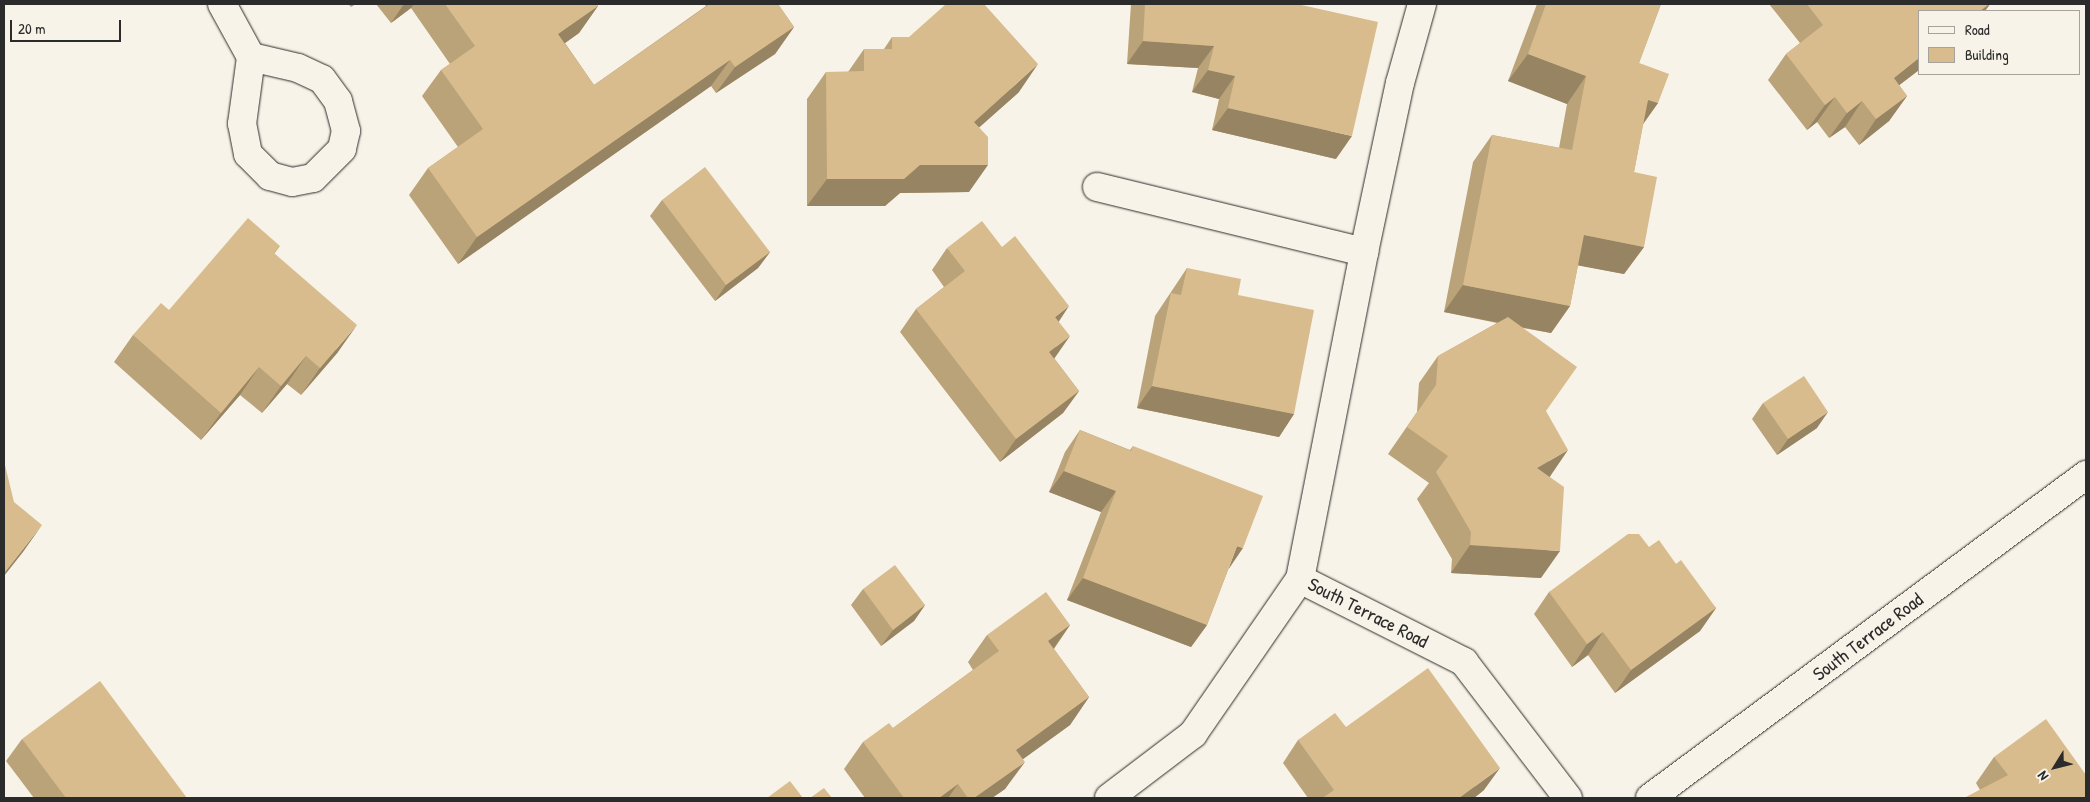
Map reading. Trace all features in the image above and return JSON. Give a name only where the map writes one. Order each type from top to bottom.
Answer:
[{"type":"street","points":[[222,4],[251,57],[242,124],[248,154],[270,176],[292,182],[313,178],[342,149],[346,131],[338,101],[322,79],[298,68],[251,57]]},
{"type":"street","points":[[1300,579],[1364,252],[1400,83],[1422,4]]},
{"type":"street","points":[[1098,187],[1364,252]]},
{"type":"street","name":"South Terrace Road","points":[[1650,798],[2086,475]]},
{"type":"street","name":"South Terrace Road","points":[[1109,798],[1193,734],[1300,579],[1464,662],[1568,798]]},
{"type":"building","points":[[445,4],[596,4],[598,6],[558,34],[594,85],[710,4],[778,4],[794,27],[735,67],[730,60],[477,237],[428,168],[483,129],[441,70],[475,46]]},
{"type":"building","points":[[946,4],[984,4],[1038,64],[974,122],[988,137],[988,165],[920,165],[904,179],[827,179],[826,72],[864,71],[864,49],[892,49],[892,37],[909,37]]},
{"type":"building","points":[[1145,4],[1297,4],[1378,22],[1352,136],[1228,108],[1235,76],[1208,70],[1214,46],[1143,41]]},
{"type":"building","points":[[1546,4],[1661,4],[1639,63],[1669,74],[1658,103],[1648,100],[1634,172],[1657,177],[1644,247],[1584,235],[1570,306],[1463,285],[1492,135],[1572,150],[1586,76],[1528,54]]},
{"type":"building","points":[[1807,4],[1989,4],[1981,10],[1918,10],[1918,59],[1894,78],[1907,96],[1876,119],[1862,101],[1847,113],[1835,97],[1825,105],[1786,54],[1823,25]]},
{"type":"building","points":[[705,167],[770,252],[726,285],[662,200]]},
{"type":"building","points":[[248,218],[280,246],[274,253],[357,325],[320,368],[306,356],[281,386],[259,367],[221,413],[133,335],[161,303],[169,310]]},
{"type":"building","points":[[982,221],[1002,247],[1015,236],[1069,306],[1055,317],[1070,336],[1049,352],[1079,391],[1016,439],[916,309],[965,271],[947,248]]},
{"type":"building","points":[[1187,268],[1241,279],[1238,295],[1314,310],[1294,414],[1152,386],[1171,293],[1181,295]]},
{"type":"building","points":[[1508,317],[1577,367],[1546,411],[1568,450],[1537,468],[1564,487],[1560,551],[1470,545],[1471,532],[1436,472],[1448,456],[1407,427],[1436,385],[1438,356]]},
{"type":"building","points":[[1804,376],[1828,412],[1788,439],[1763,403]]},
{"type":"building","points":[[1080,430],[1131,451],[1133,446],[1263,496],[1243,548],[1237,546],[1207,625],[1083,578],[1116,491],[1064,471]]},
{"type":"building","points":[[4,461],[14,502],[42,525],[4,573]]},
{"type":"building","points":[[1628,534],[1639,534],[1649,547],[1659,540],[1676,564],[1681,560],[1716,608],[1631,670],[1603,632],[1587,644],[1549,592]]},
{"type":"building","points":[[895,565],[925,605],[893,630],[863,589]]},
{"type":"building","points":[[1046,592],[1070,625],[1048,641],[1089,697],[1016,750],[1025,762],[974,798],[968,798],[958,784],[939,798],[904,798],[863,742],[889,723],[893,728],[999,651],[987,635]]},
{"type":"building","points":[[1428,668],[1500,768],[1459,798],[1324,798],[1334,790],[1298,740],[1335,713],[1346,727]]},
{"type":"building","points":[[100,681],[187,798],[66,798],[22,739]]},
{"type":"building","points":[[2046,719],[2086,775],[2086,798],[1964,798],[2008,775],[1994,757]]},
{"type":"building","points":[[790,781],[803,798],[767,798]]},
{"type":"building","points":[[824,788],[832,798],[810,798]]}]
